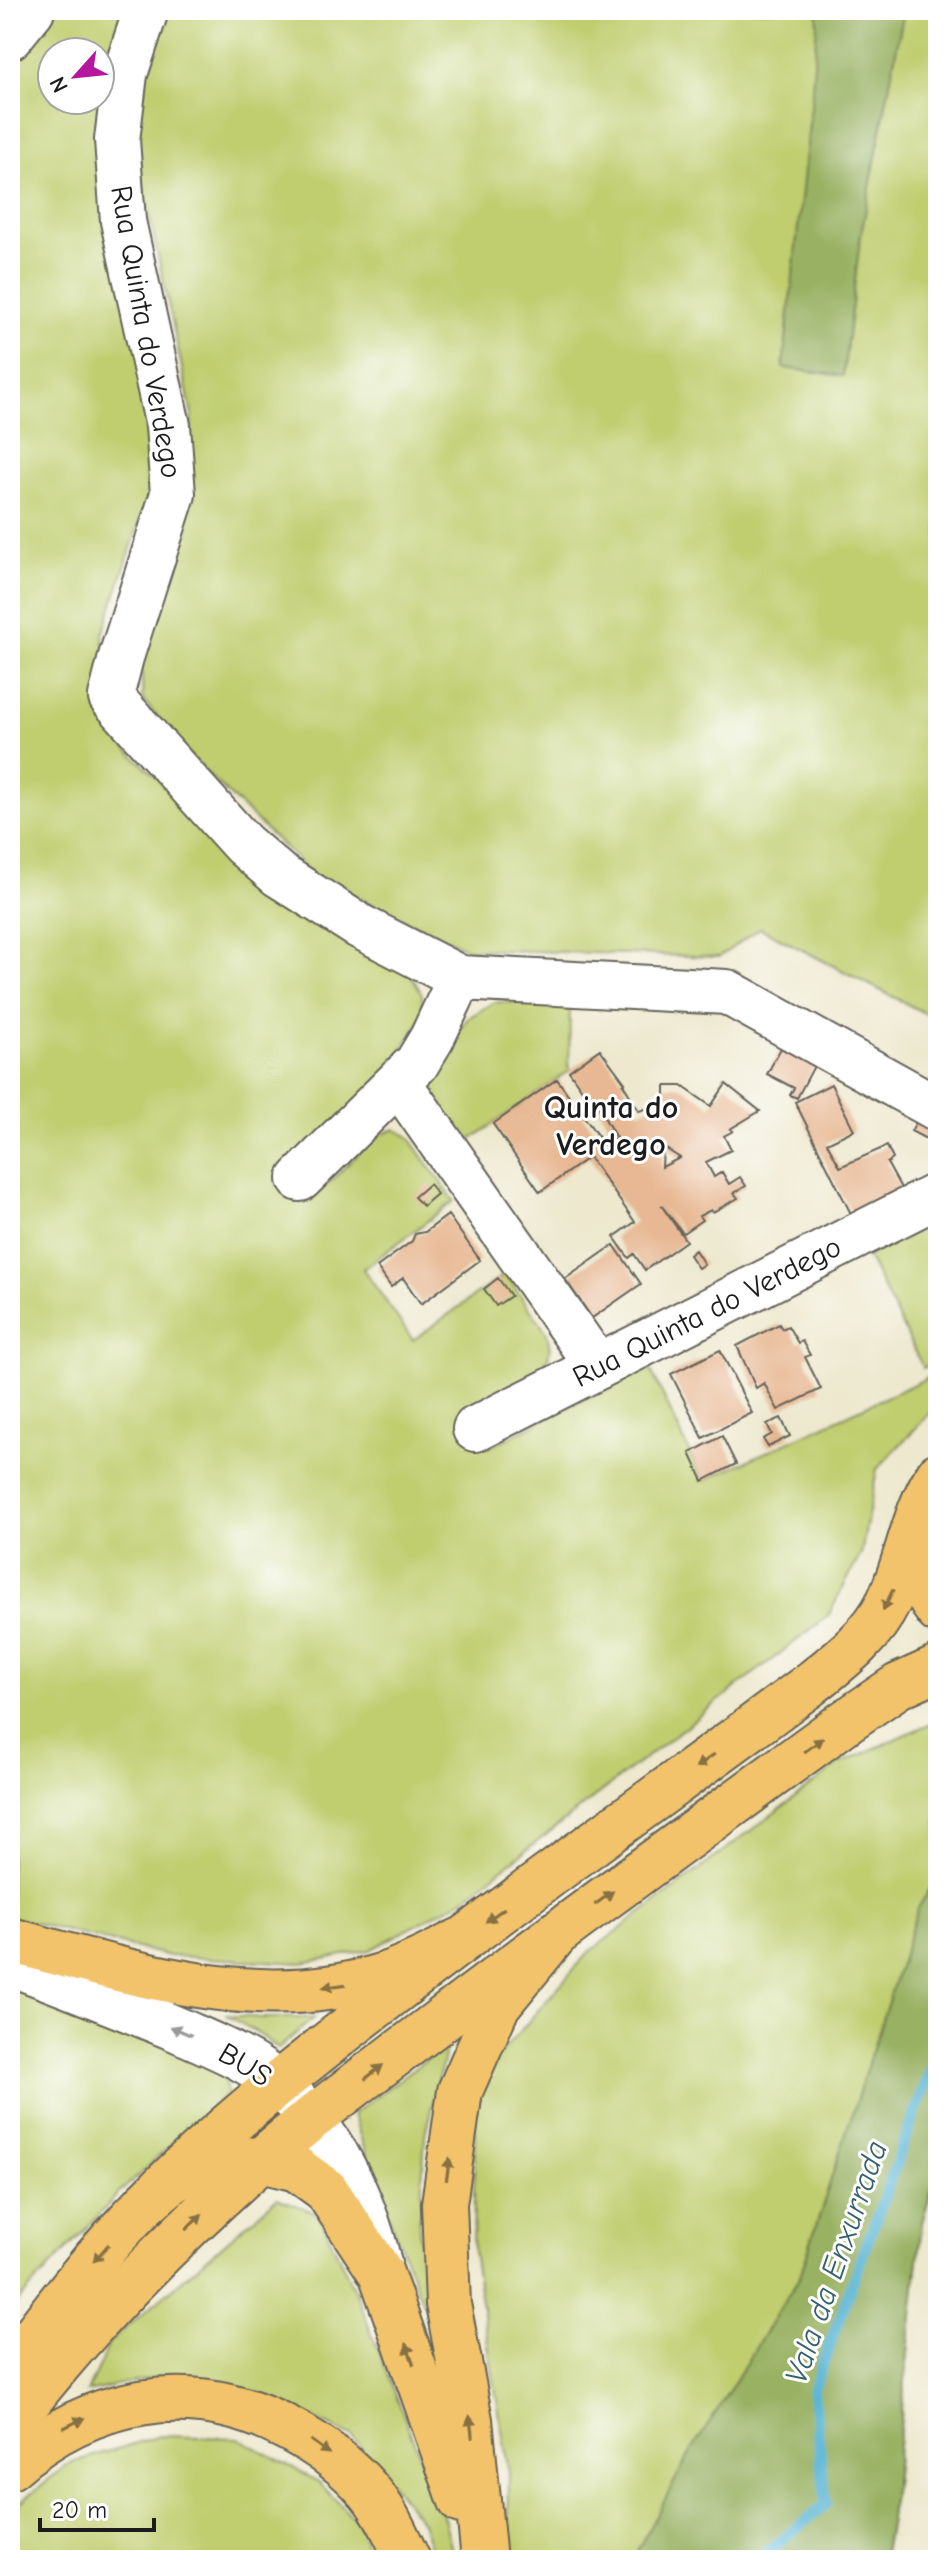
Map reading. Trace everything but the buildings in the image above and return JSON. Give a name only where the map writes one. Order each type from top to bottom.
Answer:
[{"type":"main road","points":[[10,2368],[76,2282],[147,2202],[277,2083],[459,1941],[845,1655],[873,1626],[887,1604],[921,1507],[938,1475]]},
{"type":"main road","points":[[916,1528],[918,1568],[924,1587],[938,1611]]},
{"type":"main road","points":[[10,2425],[116,2299],[261,2160],[557,1933],[848,1720],[898,1686],[938,1668]]},
{"type":"main road","points":[[483,2560],[470,2420],[448,2304],[444,2204],[460,2091],[498,2005],[557,1933]]},
{"type":"main road","points":[[10,1940],[152,1977],[221,1989],[292,1992],[350,1984],[380,1976],[409,1966],[459,1941]]},
{"type":"main road","points":[[147,2202],[172,2181],[193,2169],[239,2159],[261,2160],[297,2169],[326,2190],[381,2273],[483,2560]]},
{"type":"main road","points":[[10,2467],[57,2432],[90,2415],[133,2403],[172,2398],[223,2402],[258,2413],[319,2444],[369,2491],[392,2526],[408,2560]]},
{"type":"street","points":[[10,37],[32,10]]},
{"type":"street","name":"Rua Quinta do Verdego","points":[[146,10],[125,74],[117,140],[123,221],[168,426],[173,494],[111,697],[232,833],[279,875],[359,926],[460,978]]},
{"type":"street","points":[[300,1179],[417,1063],[460,978],[727,992],[938,1109]]},
{"type":"street","points":[[399,1083],[598,1367]]},
{"type":"street","name":"Rua Quinta do Verdego","points":[[475,1429],[938,1195]]},
{"type":"street","name":"BUS","points":[[10,1963],[231,2053],[277,2083],[312,2120],[355,2188],[367,2219],[381,2273]]},
{"type":"green space","points":[[49,10],[124,10],[156,471],[103,634],[112,735],[201,819],[410,973],[422,994],[422,1018],[311,1196],[313,1198],[378,1135],[395,1129],[409,1137],[454,1201],[363,1269],[413,1340],[505,1274],[547,1333],[549,1355],[537,1373],[463,1411],[488,1448],[649,1366],[703,1481],[938,1373],[938,1410],[931,1412],[877,1469],[861,1554],[828,1616],[462,1900],[370,1950],[303,1963],[169,1956],[10,1917],[10,63]]},
{"type":"green space","points":[[165,10],[938,10],[938,1020],[760,928],[719,957],[467,949],[316,878],[201,768],[143,700],[140,642],[188,511],[192,414],[134,144],[146,52]]},
{"type":"green space","points":[[818,10],[904,10],[860,240],[843,376],[783,368]]},
{"type":"green space","points":[[495,1002],[570,1004],[569,1071],[463,1145],[433,1099],[430,1078],[433,1067],[468,1018]]},
{"type":"green space","points":[[938,1220],[938,1361],[923,1368],[867,1256]]},
{"type":"green space","points":[[938,1720],[938,2169],[922,2222],[883,2560],[508,2560],[509,2473],[473,2252],[476,2082],[587,1954],[839,1764]]},
{"type":"green space","points":[[938,1876],[938,2169],[922,2222],[890,2520],[882,2560],[632,2560],[685,2462],[800,2276],[918,1908]]},
{"type":"green space","points":[[10,1986],[222,2066],[227,2093],[119,2193],[10,2310]]},
{"type":"green space","points":[[226,2015],[314,2018],[278,2049],[258,2033]]},
{"type":"green space","points":[[447,2044],[425,2134],[419,2232],[432,2326],[375,2181],[353,2114]]},
{"type":"green space","points":[[277,2198],[318,2213],[357,2296],[445,2521],[454,2560],[434,2560],[422,2522],[352,2436],[260,2394],[170,2374],[87,2392],[110,2342]]},
{"type":"green space","points":[[160,2436],[238,2438],[319,2482],[358,2524],[371,2560],[10,2560],[10,2510],[70,2463]]},
{"type":"waterway","name":"Vala da Enxurrada","points":[[758,2560],[826,2504],[813,2390],[938,2050]]},
{"type":"district","name":"Quinta do Verdego","points":[[611,1126]]}]
